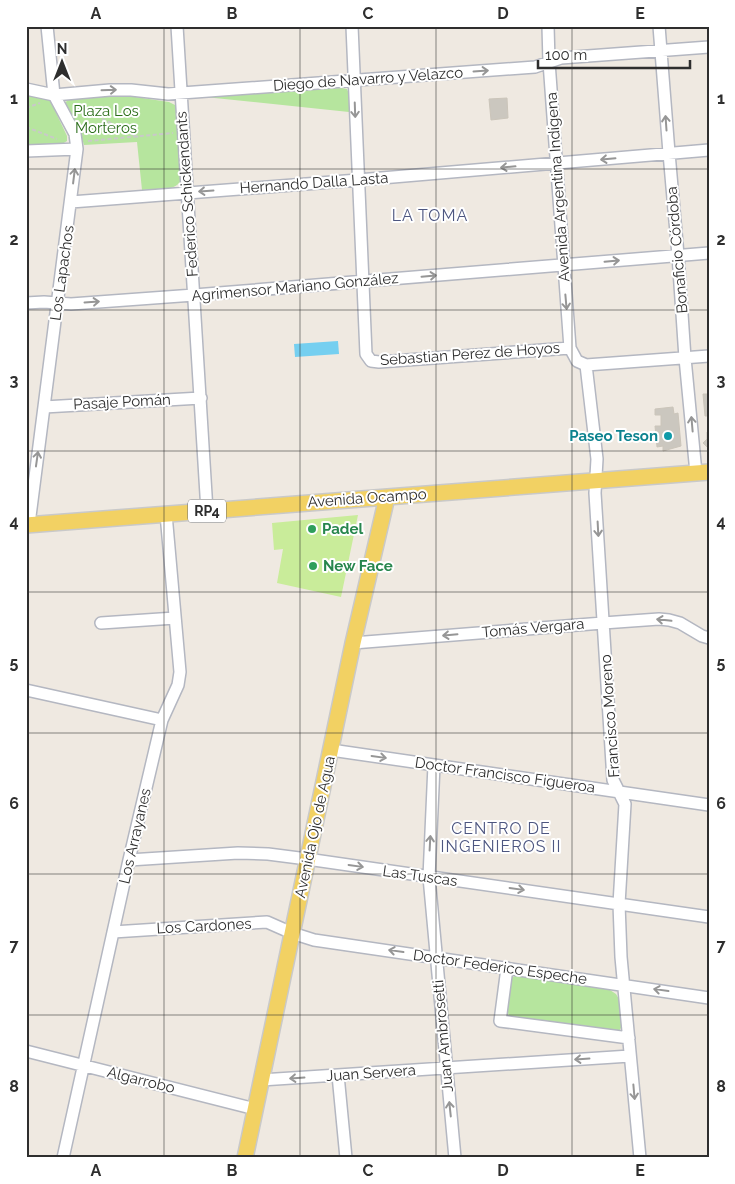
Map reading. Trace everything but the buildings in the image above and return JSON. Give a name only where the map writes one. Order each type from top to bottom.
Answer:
[{"type":"main road","name":"Avenida Ocampo","points":[[27,525],[702,472]]},
{"type":"main road","name":"Avenida Ojo de Agua","points":[[245,1158],[331,750],[387,497]]},
{"type":"street","name":"Los Lapachos","points":[[27,525],[78,149],[75,134],[54,94],[47,26]]},
{"type":"street","name":"Federico Schickendants","points":[[177,26],[207,511]]},
{"type":"street","points":[[352,26],[363,281]]},
{"type":"street","name":"Avenida Argentina Indígena","points":[[548,26],[570,348]]},
{"type":"street","name":"Bonaficio Córdoba","points":[[659,26],[686,358],[702,472]]},
{"type":"street","name":"Diego de Navarro y Velazco","points":[[26,89],[54,94],[110,90],[168,94],[535,67],[561,58],[709,46]]},
{"type":"street","points":[[26,151],[78,149]]},
{"type":"street","name":"Hernando Dalla Lasta","points":[[71,202],[709,150]]},
{"type":"street","name":"Agrimensor Mariano González","points":[[26,303],[71,304],[194,296],[709,253]]},
{"type":"street","name":"Sebastian Perez de Hoyos","points":[[363,281],[366,354],[371,361],[379,362],[570,348]]},
{"type":"street","points":[[570,348],[577,361],[586,366],[709,356]]},
{"type":"street","points":[[586,366],[597,459],[596,480]]},
{"type":"street","name":"Pasaje Pomán","points":[[44,407],[200,398]]},
{"type":"street","name":"Francisco Moreno","points":[[596,480],[595,492],[613,780],[625,804],[618,904],[628,1038],[640,1158]]},
{"type":"street","name":"Los Arrayanes","points":[[63,1158],[162,720],[178,685],[180,672],[166,514]]},
{"type":"street","points":[[101,623],[175,618]]},
{"type":"street","name":"Tomás Vergara","points":[[354,643],[659,619],[680,623],[709,638]]},
{"type":"street","points":[[26,690],[162,720]]},
{"type":"street","name":"Doctor Francisco Figueroa","points":[[331,750],[709,805]]},
{"type":"street","name":"Juan Ambrosetti","points":[[434,765],[429,877],[455,1158]]},
{"type":"street","name":"Las Tuscas","points":[[130,860],[238,853],[268,854],[709,917]]},
{"type":"street","name":"Los Cardones","points":[[114,932],[267,922],[292,934]]},
{"type":"street","name":"Doctor Federico Espeche","points":[[292,934],[314,940],[709,998]]},
{"type":"street","points":[[507,968],[500,1021],[628,1038]]},
{"type":"street","name":"Algarrobo","points":[[26,1051],[255,1109]]},
{"type":"street","name":"Juan Servera","points":[[261,1080],[630,1056]]},
{"type":"street","points":[[338,1075],[346,1158]]},
{"type":"path","points":[[54,94],[138,137]]},
{"type":"path","points":[[26,127],[63,141],[78,149]]},
{"type":"path","points":[[88,140],[138,137],[175,132]]},
{"type":"green space","points":[[347,89],[349,94],[349,112],[205,97]]},
{"type":"green space","points":[[26,94],[50,100],[67,136],[67,141],[62,144],[26,146]]},
{"type":"green space","name":"Plaza Los Morteros","points":[[113,95],[169,102],[175,105],[177,110],[181,181],[177,185],[163,190],[142,190],[137,142],[84,145],[66,106],[66,102],[69,98]]},
{"type":"green space","name":"New Face","points":[[358,515],[341,597],[277,583],[283,549],[274,550],[272,523]]},
{"type":"green space","points":[[519,975],[607,988],[616,994],[620,1001],[623,1025],[619,1031],[515,1019],[509,1016],[506,1007],[509,983],[512,977]]},
{"type":"water","points":[[338,341],[339,354],[295,357],[294,344]]},
{"type":"place","name":"Paseo Teson","points":[[668,436]]},
{"type":"place","name":"Padel","points":[[312,529]]},
{"type":"place","name":"New Face","points":[[313,566]]},
{"type":"district","name":"LA TOMA","points":[[430,215]]},
{"type":"district","name":"CENTRO DE INGENIEROS II","points":[[501,837]]}]
